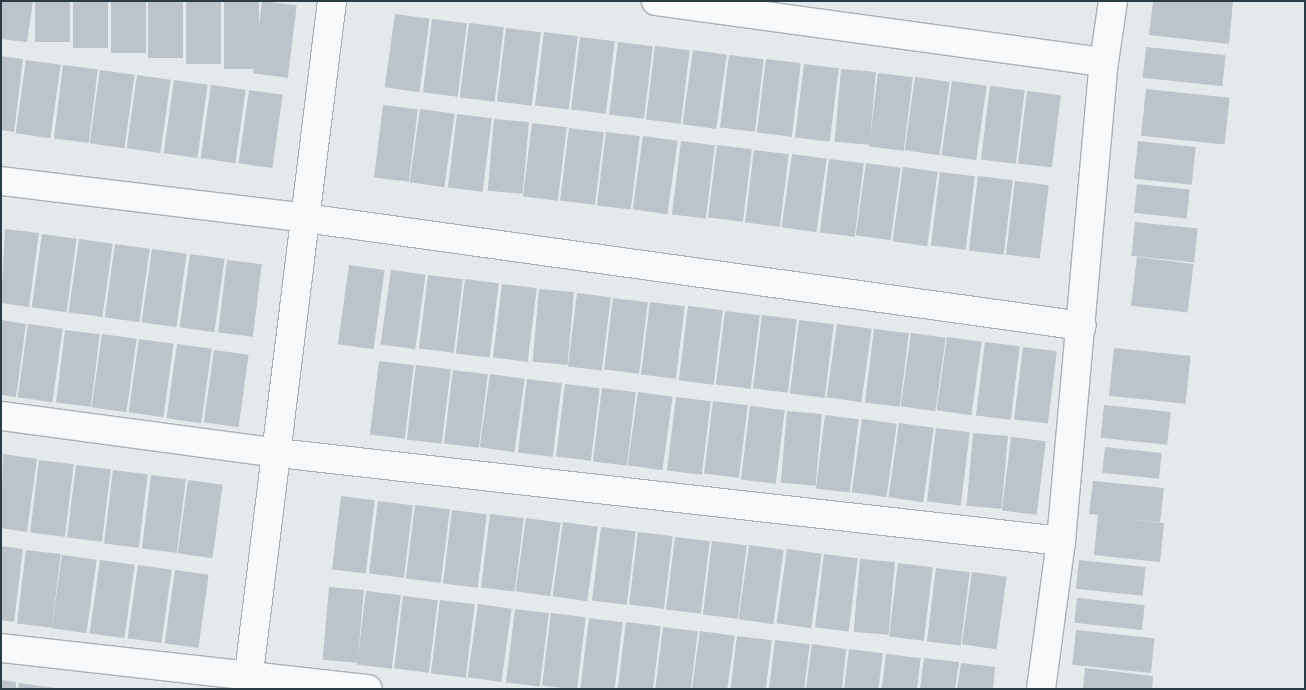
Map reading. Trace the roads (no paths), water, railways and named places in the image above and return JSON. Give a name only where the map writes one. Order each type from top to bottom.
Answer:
[{"type":"street","points":[[248,683],[278,453],[332,1]]},
{"type":"street","points":[[656,1],[1104,62]]},
{"type":"street","points":[[1041,689],[1062,541],[1104,62],[1114,1]]},
{"type":"street","points":[[1,180],[305,218],[1082,326]]},
{"type":"street","points":[[1,416],[278,453],[1062,541]]},
{"type":"street","points":[[1,648],[248,683],[368,689]]}]
